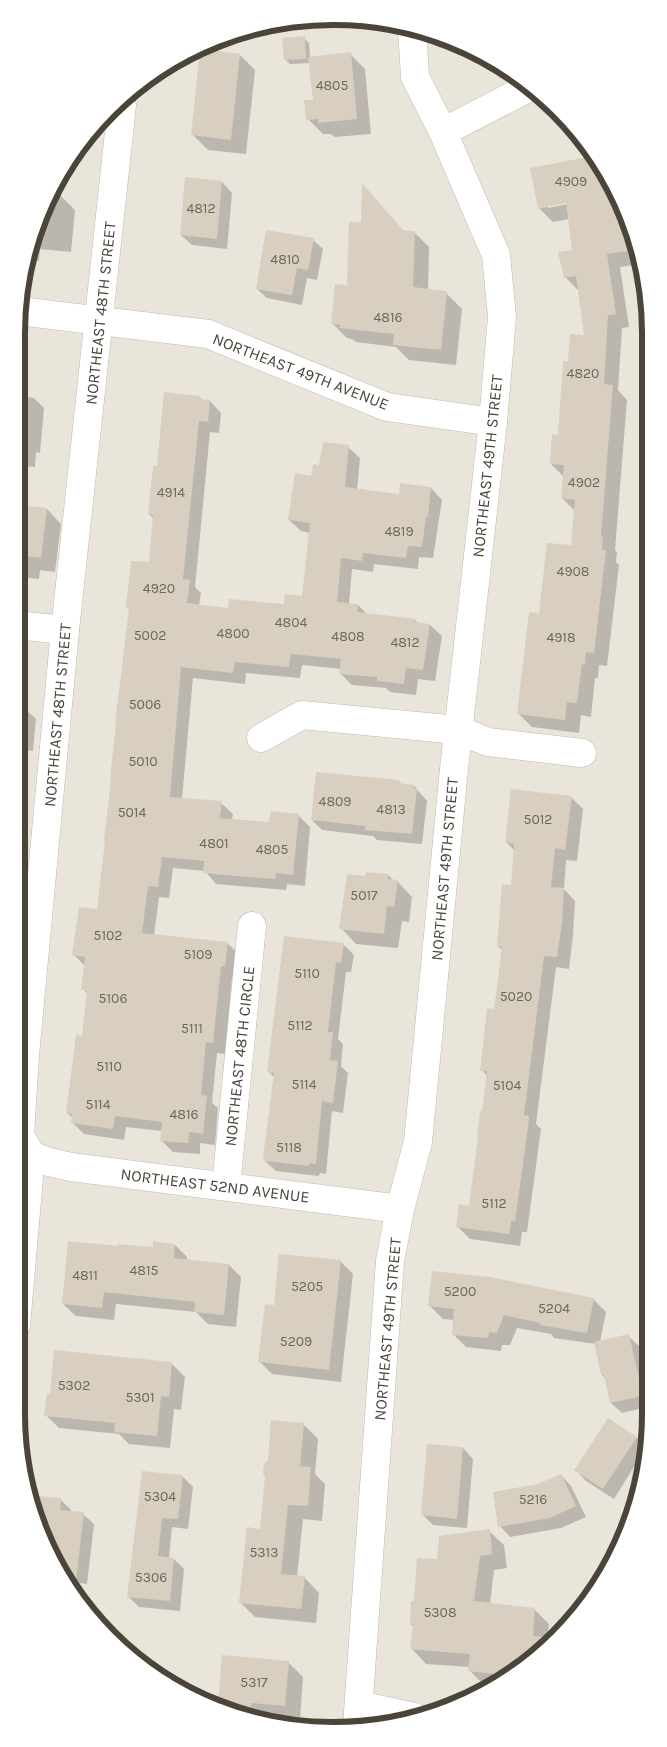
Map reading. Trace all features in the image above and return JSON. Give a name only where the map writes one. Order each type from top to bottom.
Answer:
[{"type":"street","name":"NORTHEAST 49TH STREET","points":[[358,1715],[390,1261],[400,1209],[418,1142],[458,730],[493,422],[502,317],[496,255],[443,132],[416,76],[413,36]]},
{"type":"street","points":[[443,132],[523,91]]},
{"type":"street","name":"NORTHEAST 48TH STREET","points":[[25,1015],[122,109]]},
{"type":"street","name":"NORTHEAST 49TH AVENUE","points":[[26,312],[208,334],[387,407],[493,422]]},
{"type":"street","points":[[25,626],[65,630]]},
{"type":"street","points":[[260,738],[302,715],[458,730],[488,742],[582,753]]},
{"type":"street","name":"NORTHEAST 48TH CIRCLE","points":[[226,1186],[252,926]]},
{"type":"street","name":"NORTHEAST 48TH STREET","points":[[25,1144],[31,1155]]},
{"type":"street","points":[[25,1223],[31,1155]]},
{"type":"street","name":"NORTHEAST 52ND AVENUE","points":[[31,1155],[49,1162],[72,1167],[400,1209]]},
{"type":"street","points":[[358,1715],[392,1716]]},
{"type":"shaded area","points":[[334,25],[394,31],[433,41],[488,66],[505,77],[552,115],[565,130],[601,179],[619,215],[636,273],[639,293],[642,334],[642,1414],[636,1474],[626,1513],[601,1568],[565,1617],[537,1645],[488,1681],[452,1699],[394,1716],[334,1722],[293,1719],[234,1706],[215,1699],[162,1670],[115,1632],[77,1585],[48,1532],[31,1474],[26,1434],[25,334],[31,273],[41,234],[66,179],[89,146],[115,115],[162,77],[215,48],[273,31]]},
{"type":"building","points":[[305,36],[306,59],[284,60],[282,38]]},
{"type":"building","points":[[211,50],[240,54],[231,140],[191,135],[199,56]]},
{"type":"building","points":[[351,52],[357,119],[318,123],[318,119],[306,120],[304,100],[313,100],[308,57]]},
{"type":"building","points":[[586,157],[601,179],[619,215],[626,233],[628,251],[607,254],[616,314],[608,315],[604,384],[613,385],[601,536],[603,537],[602,550],[606,550],[594,653],[586,652],[585,665],[582,664],[577,703],[567,702],[565,720],[517,714],[529,612],[539,613],[547,543],[571,545],[575,500],[561,498],[564,465],[550,464],[552,434],[558,435],[563,361],[568,361],[570,334],[584,335],[576,276],[564,278],[558,252],[572,250],[566,203],[538,209],[530,168]]},
{"type":"building","points":[[185,177],[222,181],[217,239],[180,235]]},
{"type":"building","points":[[362,183],[403,230],[415,231],[413,287],[447,292],[441,350],[393,345],[394,334],[339,328],[340,325],[331,324],[335,284],[347,285],[349,222],[361,222]]},
{"type":"building","points":[[266,230],[314,238],[308,270],[297,268],[292,295],[256,289]]},
{"type":"building","points":[[164,392],[200,396],[199,399],[210,400],[208,422],[199,421],[183,579],[190,580],[187,603],[228,608],[229,599],[284,604],[285,594],[302,596],[310,523],[288,520],[295,473],[311,476],[313,464],[319,465],[323,442],[349,445],[345,487],[399,494],[400,483],[431,487],[422,547],[408,546],[406,558],[363,553],[362,561],[341,558],[337,602],[358,604],[357,612],[416,619],[415,622],[430,624],[423,670],[406,668],[404,684],[377,681],[377,677],[339,674],[341,659],[291,654],[289,667],[235,662],[233,673],[181,667],[170,797],[222,801],[220,818],[269,822],[271,811],[299,814],[293,875],[276,873],[275,879],[203,873],[204,861],[162,857],[158,887],[148,886],[142,933],[228,942],[225,966],[221,966],[213,1043],[206,1042],[201,1095],[207,1096],[203,1134],[189,1132],[188,1143],[160,1141],[162,1122],[115,1116],[113,1129],[71,1123],[72,1114],[66,1113],[76,1035],[82,1036],[87,991],[81,990],[85,957],[72,955],[79,907],[97,909],[115,724],[129,608],[126,608],[131,561],[149,562],[153,515],[148,514],[153,466],[157,466]]},
{"type":"building","points":[[25,506],[47,508],[41,558],[25,556]]},
{"type":"building","points":[[316,772],[399,780],[398,783],[414,785],[414,789],[417,789],[412,834],[365,830],[365,826],[311,820]]},
{"type":"building","points":[[511,789],[572,796],[565,850],[555,848],[551,887],[564,888],[562,923],[557,957],[544,956],[524,1115],[529,1116],[528,1128],[515,1221],[511,1221],[509,1234],[456,1227],[459,1204],[469,1206],[480,1111],[482,1111],[487,1071],[480,1071],[487,1008],[494,1009],[502,947],[497,946],[502,884],[511,885],[514,844],[505,842]]},
{"type":"building","points":[[366,872],[388,874],[388,879],[398,880],[394,907],[387,906],[384,934],[339,929],[347,874],[365,876]]},
{"type":"building","points":[[284,936],[344,943],[341,963],[336,962],[328,1032],[333,1032],[330,1060],[338,1061],[333,1103],[322,1101],[316,1164],[310,1163],[309,1166],[264,1161],[263,1158],[274,1073],[267,1072]]},
{"type":"building","points":[[68,1241],[153,1247],[153,1241],[175,1244],[174,1258],[229,1264],[224,1315],[194,1312],[195,1302],[104,1292],[102,1308],[62,1304]]},
{"type":"building","points":[[279,1254],[341,1260],[329,1370],[258,1362],[265,1304],[274,1305]]},
{"type":"building","points":[[432,1271],[490,1277],[594,1298],[587,1333],[540,1325],[540,1323],[504,1315],[497,1333],[489,1332],[488,1338],[452,1335],[454,1309],[428,1306]]},
{"type":"building","points":[[629,1334],[642,1396],[610,1403],[604,1375],[601,1375],[594,1342]]},
{"type":"building","points":[[54,1350],[172,1362],[169,1397],[161,1396],[157,1436],[114,1432],[115,1423],[44,1416],[47,1393],[50,1394]]},
{"type":"building","points":[[608,1418],[637,1437],[603,1489],[574,1470]]},
{"type":"building","points":[[271,1420],[304,1423],[300,1466],[311,1467],[308,1506],[288,1505],[281,1574],[305,1576],[301,1609],[239,1603],[247,1527],[260,1529],[265,1477],[263,1473],[264,1464],[268,1460]]},
{"type":"building","points":[[427,1444],[463,1447],[457,1519],[421,1515]]},
{"type":"building","points":[[142,1471],[183,1475],[178,1519],[162,1518],[158,1556],[174,1558],[170,1601],[127,1597]]},
{"type":"building","points":[[561,1474],[576,1506],[550,1518],[498,1527],[493,1492],[538,1484]]},
{"type":"building","points":[[37,1497],[61,1498],[60,1510],[84,1512],[76,1583],[48,1532]]},
{"type":"building","points":[[490,1529],[492,1554],[480,1556],[474,1601],[535,1608],[533,1636],[546,1637],[498,1674],[468,1671],[470,1654],[410,1649],[413,1624],[410,1624],[411,1601],[414,1601],[417,1558],[437,1559],[439,1536]]},
{"type":"building","points":[[222,1655],[289,1661],[285,1706],[251,1703],[250,1710],[218,1700]]}]
